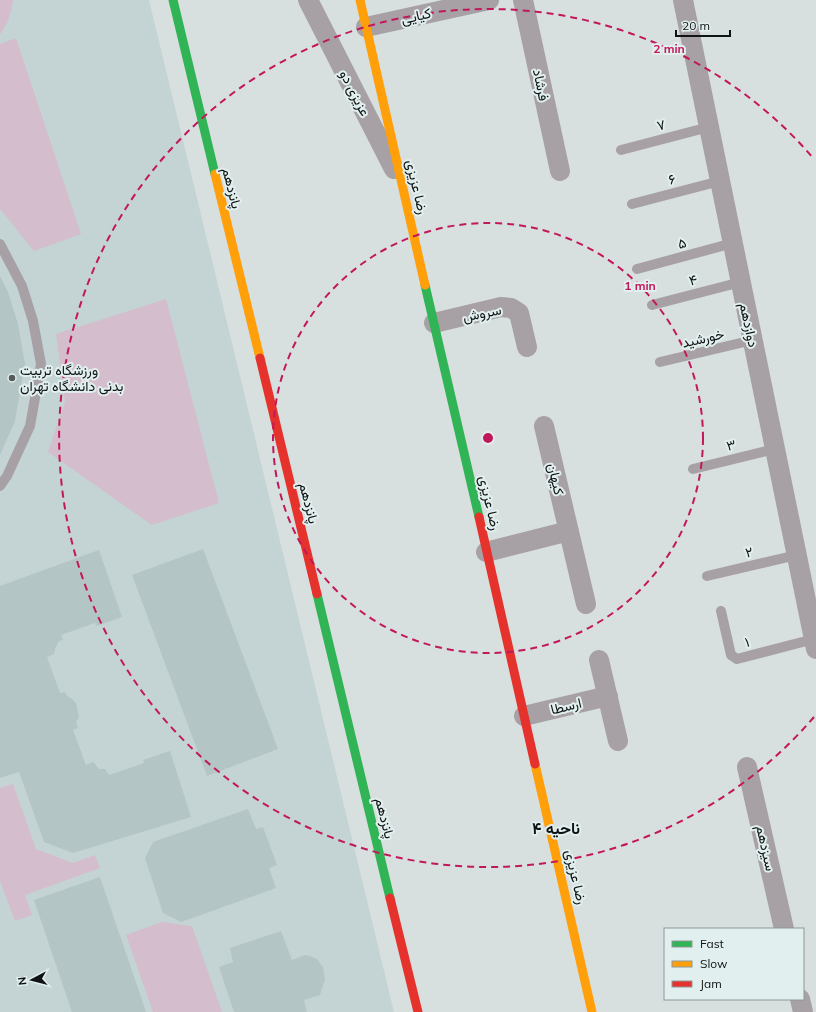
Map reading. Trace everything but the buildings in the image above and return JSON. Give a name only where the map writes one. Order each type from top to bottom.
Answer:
[{"type":"street","name":"پانزدهم","points":[[173,0],[418,1012]]},
{"type":"street","name":"عزیزی دو","points":[[308,0],[402,186]]},
{"type":"street","name":"رضا عزیزی","points":[[360,0],[592,1012]]},
{"type":"street","name":"کیایی","points":[[366,28],[489,0]]},
{"type":"street","name":"فرشاد","points":[[523,0],[560,171]]},
{"type":"street","name":"دوازدهم","points":[[683,0],[815,644]]},
{"type":"street","name":"سروش","points":[[434,323],[501,307],[510,308],[519,313],[527,347]]},
{"type":"street","name":"کیهان","points":[[544,426],[586,604]]},
{"type":"street","points":[[486,552],[568,532]]},
{"type":"street","points":[[599,660],[618,741]]},
{"type":"street","name":"ارسطا","points":[[524,716],[608,696]]},
{"type":"street","name":"سیزدهم","points":[[747,767],[784,928]]},
{"type":"street","points":[[800,1000],[803,1012]]},
{"type":"lane","name":"۷","points":[[621,150],[709,127]]},
{"type":"lane","name":"۶","points":[[632,204],[720,181]]},
{"type":"lane","name":"۵","points":[[637,269],[733,243]]},
{"type":"lane","points":[[0,244],[22,286],[33,320],[41,364],[30,426],[10,469],[0,486]]},
{"type":"lane","name":"۴","points":[[652,305],[741,282]]},
{"type":"lane","name":"خورشید","points":[[660,362],[753,340]]},
{"type":"lane","name":"۳","points":[[693,469],[775,449]]},
{"type":"lane","name":"۲","points":[[707,576],[797,555]]},
{"type":"lane","name":"۱","points":[[721,611],[731,655],[736,659],[815,644]]},
{"type":"shaded area","points":[[0,0],[149,0],[394,1012],[0,1012]]},
{"type":"shaded area","points":[[0,0],[13,0],[9,18],[0,34]]},
{"type":"shaded area","points":[[16,38],[81,234],[34,251],[0,209],[0,44]]},
{"type":"shaded area","points":[[166,299],[219,503],[152,525],[48,452],[65,403],[56,334]]},
{"type":"shaded area","points":[[13,784],[36,849],[73,863],[95,855],[100,868],[25,895],[32,915],[15,921],[0,881],[0,788]]},
{"type":"shaded area","points":[[162,922],[192,926],[222,1012],[153,1012],[126,935]]},
{"type":"traffic: fast","points":[[173,0],[215,174]]},
{"type":"traffic: fast","points":[[425,285],[479,517]]},
{"type":"traffic: fast","points":[[317,594],[390,898]]},
{"type":"traffic: slow","points":[[360,0],[425,285]]},
{"type":"traffic: slow","points":[[215,174],[260,358]]},
{"type":"traffic: slow","points":[[535,764],[592,1012]]},
{"type":"traffic: jam","points":[[260,358],[317,594]]},
{"type":"traffic: jam","points":[[479,517],[535,764]]},
{"type":"traffic: jam","points":[[390,898],[418,1012]]},
{"type":"place","name":"ورزشگاه تربیت بدنی دانشگاه تهران","points":[[12,378]]},
{"type":"district","name":"ناحیه ۴","points":[[556,828]]}]
